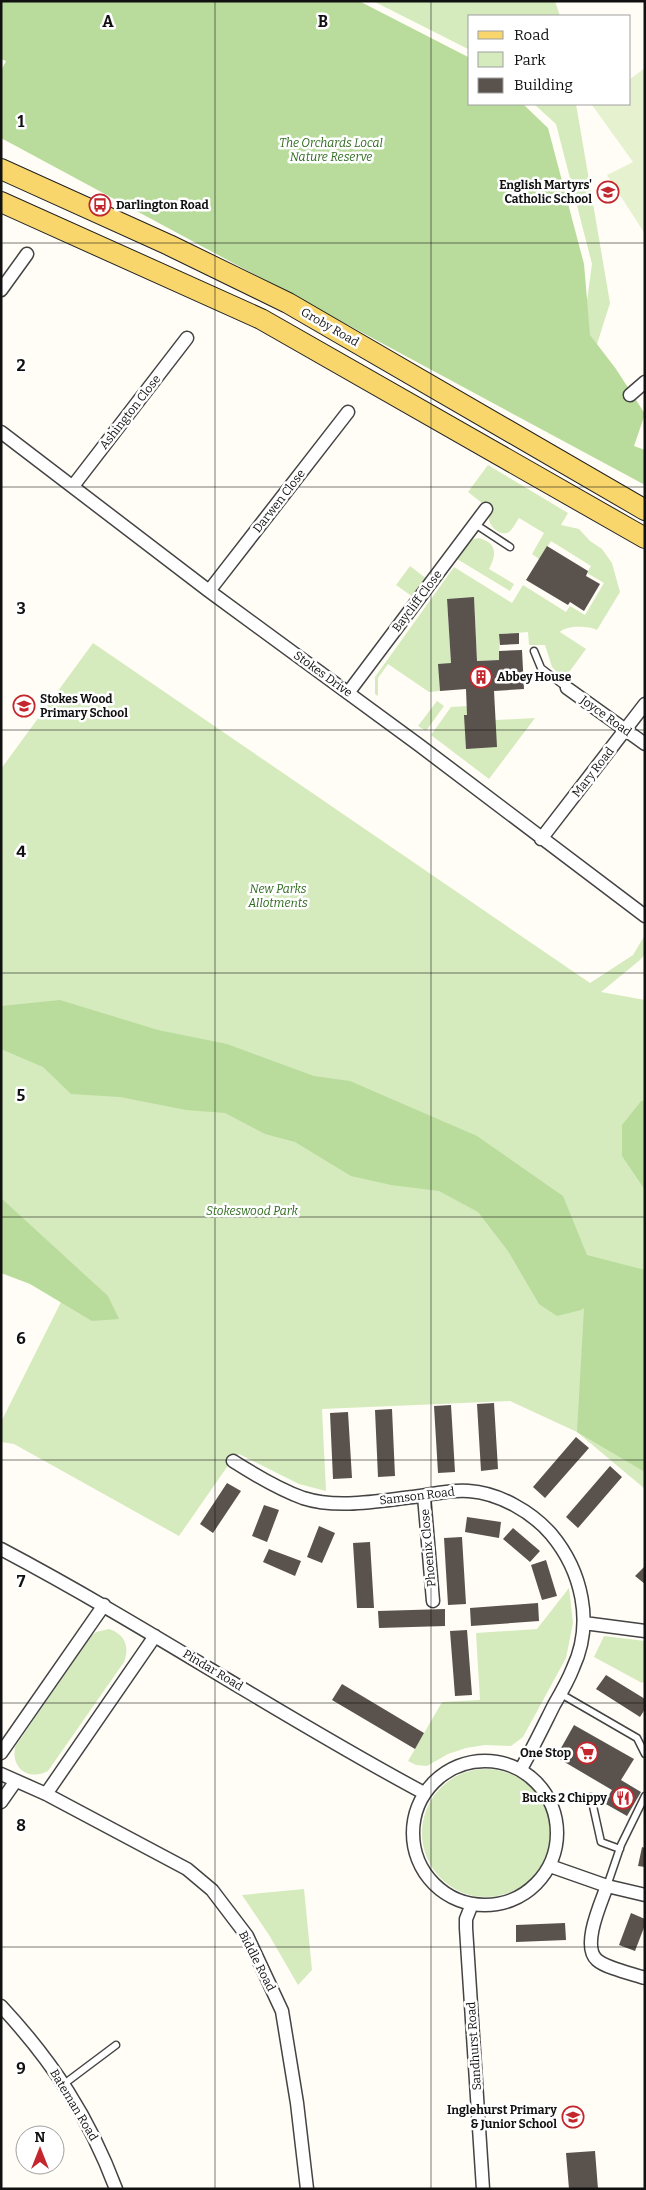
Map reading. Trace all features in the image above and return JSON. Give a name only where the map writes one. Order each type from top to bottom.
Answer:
[{"type":"main road","name":"Groby Road","points":[[1,169],[169,245],[288,303],[645,510]]},
{"type":"main road","points":[[1,202],[261,319],[645,538]]},
{"type":"street","points":[[1,290],[27,254]]},
{"type":"street","name":"Ashington Close","points":[[73,486],[187,338]]},
{"type":"street","points":[[630,395],[645,382]]},
{"type":"street","name":"Darwen Close","points":[[209,591],[348,412]]},
{"type":"street","name":"Stokes Drive","points":[[1,432],[209,591],[645,916]]},
{"type":"street","name":"Baycliff Close","points":[[348,693],[486,508]]},
{"type":"street","name":"Joyce Road","points":[[567,688],[645,744]]},
{"type":"street","name":"Mary Road","points":[[541,839],[645,704]]},
{"type":"street","name":"Samson Road","points":[[233,1461],[279,1488],[305,1498],[335,1503],[376,1501],[424,1496],[447,1491],[470,1490],[493,1496],[528,1514],[544,1526],[562,1548],[572,1566],[580,1590],[584,1623],[574,1667],[521,1769]]},
{"type":"street","name":"Phoenix Close","points":[[424,1496],[433,1600]]},
{"type":"street","name":"Pindar Road","points":[[1,1549],[104,1605],[252,1695],[424,1793]]},
{"type":"street","points":[[1,1753],[104,1605]]},
{"type":"street","points":[[584,1623],[645,1631]]},
{"type":"street","points":[[46,1794],[155,1636]]},
{"type":"street","points":[[495,1761],[521,1769],[539,1783],[551,1802],[557,1823],[557,1845],[550,1866],[539,1881],[517,1898],[491,1905],[472,1904],[453,1898],[436,1886],[423,1871],[417,1858],[412,1832],[415,1812],[424,1793],[436,1779],[450,1768],[468,1762],[495,1761]]},
{"type":"street","name":"Biddle Road","points":[[1,1774],[15,1782],[46,1794],[187,1869],[212,1890],[248,1936],[282,2011],[297,2103],[307,2189]]},
{"type":"street","points":[[1,1802],[15,1782]]},
{"type":"street","points":[[550,1866],[607,1886],[645,1895]]},
{"type":"street","points":[[607,1886],[591,1936],[592,1951],[599,1962],[645,1978]]},
{"type":"street","name":"Sandhurst Road","points":[[472,1904],[466,1919],[466,1928],[483,2189]]},
{"type":"street","name":"Bateman Road","points":[[1,2006],[28,2036],[64,2084],[100,2148],[116,2189]]},
{"type":"lane","points":[[475,524],[510,547]]},
{"type":"lane","points":[[534,651],[541,668],[567,688]]},
{"type":"lane","points":[[560,1694],[637,1738],[645,1754]]},
{"type":"lane","points":[[607,1886],[620,1849],[645,1796]]},
{"type":"lane","points":[[591,1797],[601,1842],[620,1849]]},
{"type":"lane","points":[[64,2084],[116,2045]]},
{"type":"green space","name":"The Orchards Local Nature Reserve","points":[[1,1],[359,1],[468,57],[468,105],[524,105],[548,128],[584,264],[590,335],[616,369],[645,414],[634,446],[645,450],[645,485],[1,138],[1,71],[6,61],[1,59]]},
{"type":"green space","points":[[373,1],[555,1],[560,15],[468,15],[468,49]]},
{"type":"green space","points":[[645,68],[645,234],[607,175],[633,162],[592,105],[631,105],[631,78]]},
{"type":"green space","points":[[535,105],[576,105],[610,303],[569,433],[592,264],[556,124]]},
{"type":"green space","points":[[488,465],[568,513],[561,525],[579,529],[590,541],[602,549],[612,563],[620,592],[597,630],[578,627],[567,628],[560,632],[586,649],[564,679],[552,667],[545,645],[529,645],[528,632],[500,634],[499,660],[477,661],[474,598],[447,599],[451,663],[439,665],[440,691],[429,692],[388,664],[378,678],[378,696],[375,694],[375,677],[454,567],[512,603],[523,585],[566,612],[570,606],[585,615],[604,583],[587,573],[591,566],[551,541],[539,559],[532,554],[544,533],[519,518],[509,532],[501,533],[494,528],[489,520],[491,510],[468,492]]},
{"type":"green space","points":[[479,538],[492,546],[494,554],[489,569],[514,584],[510,591],[457,559],[470,540]]},
{"type":"green space","points":[[410,566],[427,579],[413,597],[396,585]]},
{"type":"green space","name":"Stokeswood Park","points":[[93,643],[590,983],[633,955],[645,935],[645,954],[601,992],[645,1000],[645,1489],[577,1432],[510,1401],[322,1409],[326,1491],[299,1484],[239,1454],[227,1467],[179,1536],[14,1444],[1,1442],[1,1422],[62,1300],[1,1208],[1,769]]},
{"type":"green space","points":[[437,701],[444,706],[426,731],[418,726]]},
{"type":"green space","points":[[467,706],[496,720],[535,718],[489,779],[431,735],[451,707]]},
{"type":"green space","points":[[60,1000],[158,1030],[227,1044],[314,1076],[350,1081],[477,1136],[563,1196],[587,1255],[645,1270],[645,1472],[577,1432],[584,1308],[557,1316],[539,1304],[508,1251],[478,1212],[439,1191],[391,1185],[351,1176],[295,1142],[265,1134],[225,1113],[186,1110],[120,1097],[71,1094],[43,1067],[1,1049],[1,1006]]},
{"type":"green space","points":[[642,1100],[645,1103],[645,1190],[622,1156],[622,1125]]},
{"type":"green space","points":[[1,1198],[108,1296],[119,1319],[92,1321],[30,1284],[1,1273]]},
{"type":"green space","points":[[569,1588],[573,1623],[566,1658],[523,1737],[511,1746],[485,1745],[466,1748],[448,1754],[427,1766],[416,1765],[408,1761],[442,1702],[480,1700],[476,1633],[537,1629]]},
{"type":"green space","points":[[109,1629],[119,1634],[125,1642],[126,1656],[124,1662],[48,1771],[41,1774],[28,1774],[19,1767],[16,1761],[14,1755],[15,1747],[90,1637],[96,1632]]},
{"type":"green space","points":[[604,1636],[645,1641],[645,1680],[642,1683],[594,1657]]},
{"type":"green space","points":[[486,1769],[510,1774],[531,1788],[545,1809],[550,1833],[545,1857],[531,1878],[510,1892],[486,1897],[462,1892],[441,1878],[427,1857],[422,1833],[427,1809],[441,1788],[462,1774]]},
{"type":"green space","points":[[304,1889],[312,1970],[298,1985],[269,1935],[242,1895]]},
{"type":"building","points":[[547,546],[588,571],[586,576],[600,584],[584,611],[570,602],[568,605],[526,580]]},
{"type":"building","name":"Abbey House","points":[[474,597],[477,661],[499,660],[499,651],[522,650],[524,689],[494,691],[497,747],[466,749],[464,715],[467,715],[466,689],[440,691],[438,664],[451,663],[447,599]]},
{"type":"building","points":[[519,633],[519,644],[500,645],[499,634]]},
{"type":"building","points":[[494,1403],[498,1469],[481,1471],[477,1404]]},
{"type":"building","points":[[451,1405],[455,1472],[438,1473],[434,1406]]},
{"type":"building","points":[[392,1409],[395,1476],[378,1477],[375,1410]]},
{"type":"building","points":[[348,1412],[352,1478],[333,1479],[330,1413]]},
{"type":"building","points":[[576,1437],[589,1448],[545,1498],[533,1487]]},
{"type":"building","points":[[610,1466],[622,1477],[578,1528],[566,1517]]},
{"type":"building","points":[[227,1483],[241,1491],[213,1533],[200,1524]]},
{"type":"building","points":[[264,1505],[279,1510],[267,1542],[252,1536]]},
{"type":"building","points":[[467,1517],[501,1522],[499,1538],[465,1532]]},
{"type":"building","points":[[319,1526],[335,1533],[322,1563],[307,1557]]},
{"type":"building","points":[[513,1528],[540,1551],[530,1562],[503,1539]]},
{"type":"building","points":[[462,1537],[466,1604],[448,1605],[444,1538]]},
{"type":"building","points":[[370,1542],[374,1608],[357,1608],[353,1543]]},
{"type":"building","points":[[269,1549],[301,1561],[295,1576],[263,1562]]},
{"type":"building","points":[[546,1560],[557,1596],[542,1600],[531,1565]]},
{"type":"building","points":[[645,1566],[645,1584],[635,1576]]},
{"type":"building","points":[[538,1603],[539,1621],[471,1626],[470,1608]]},
{"type":"building","points":[[445,1609],[445,1626],[379,1628],[378,1611]]},
{"type":"building","points":[[467,1630],[472,1695],[455,1696],[450,1631]]},
{"type":"building","points":[[606,1675],[645,1699],[645,1709],[640,1717],[596,1689]]},
{"type":"building","points":[[342,1684],[424,1733],[415,1749],[332,1700]]},
{"type":"building","points":[[574,1725],[634,1759],[621,1780],[641,1792],[627,1816],[604,1803],[612,1790],[556,1757]]},
{"type":"building","points":[[642,1847],[645,1848],[645,1867],[638,1866]]},
{"type":"building","points":[[631,1913],[645,1919],[645,1925],[635,1951],[619,1945]]},
{"type":"building","points":[[565,1923],[566,1940],[516,1942],[516,1925]]},
{"type":"building","points":[[595,2151],[598,2189],[569,2189],[566,2153]]},
{"type":"place","name":"English Martyrs' Catholic School","points":[[608,192]]},
{"type":"place","name":"Darlington Road","points":[[100,205]]},
{"type":"place","name":"Abbey House","points":[[481,677]]},
{"type":"place","name":"Stokes Wood Primary School","points":[[24,706]]},
{"type":"place","name":"One Stop","points":[[587,1753]]},
{"type":"place","name":"Bucks 2 Chippy","points":[[623,1798]]},
{"type":"place","name":"Inglehurst Primary & Junior School","points":[[573,2117]]},
{"type":"park label","name":"New Parks Allotments","points":[[278,896]]}]
